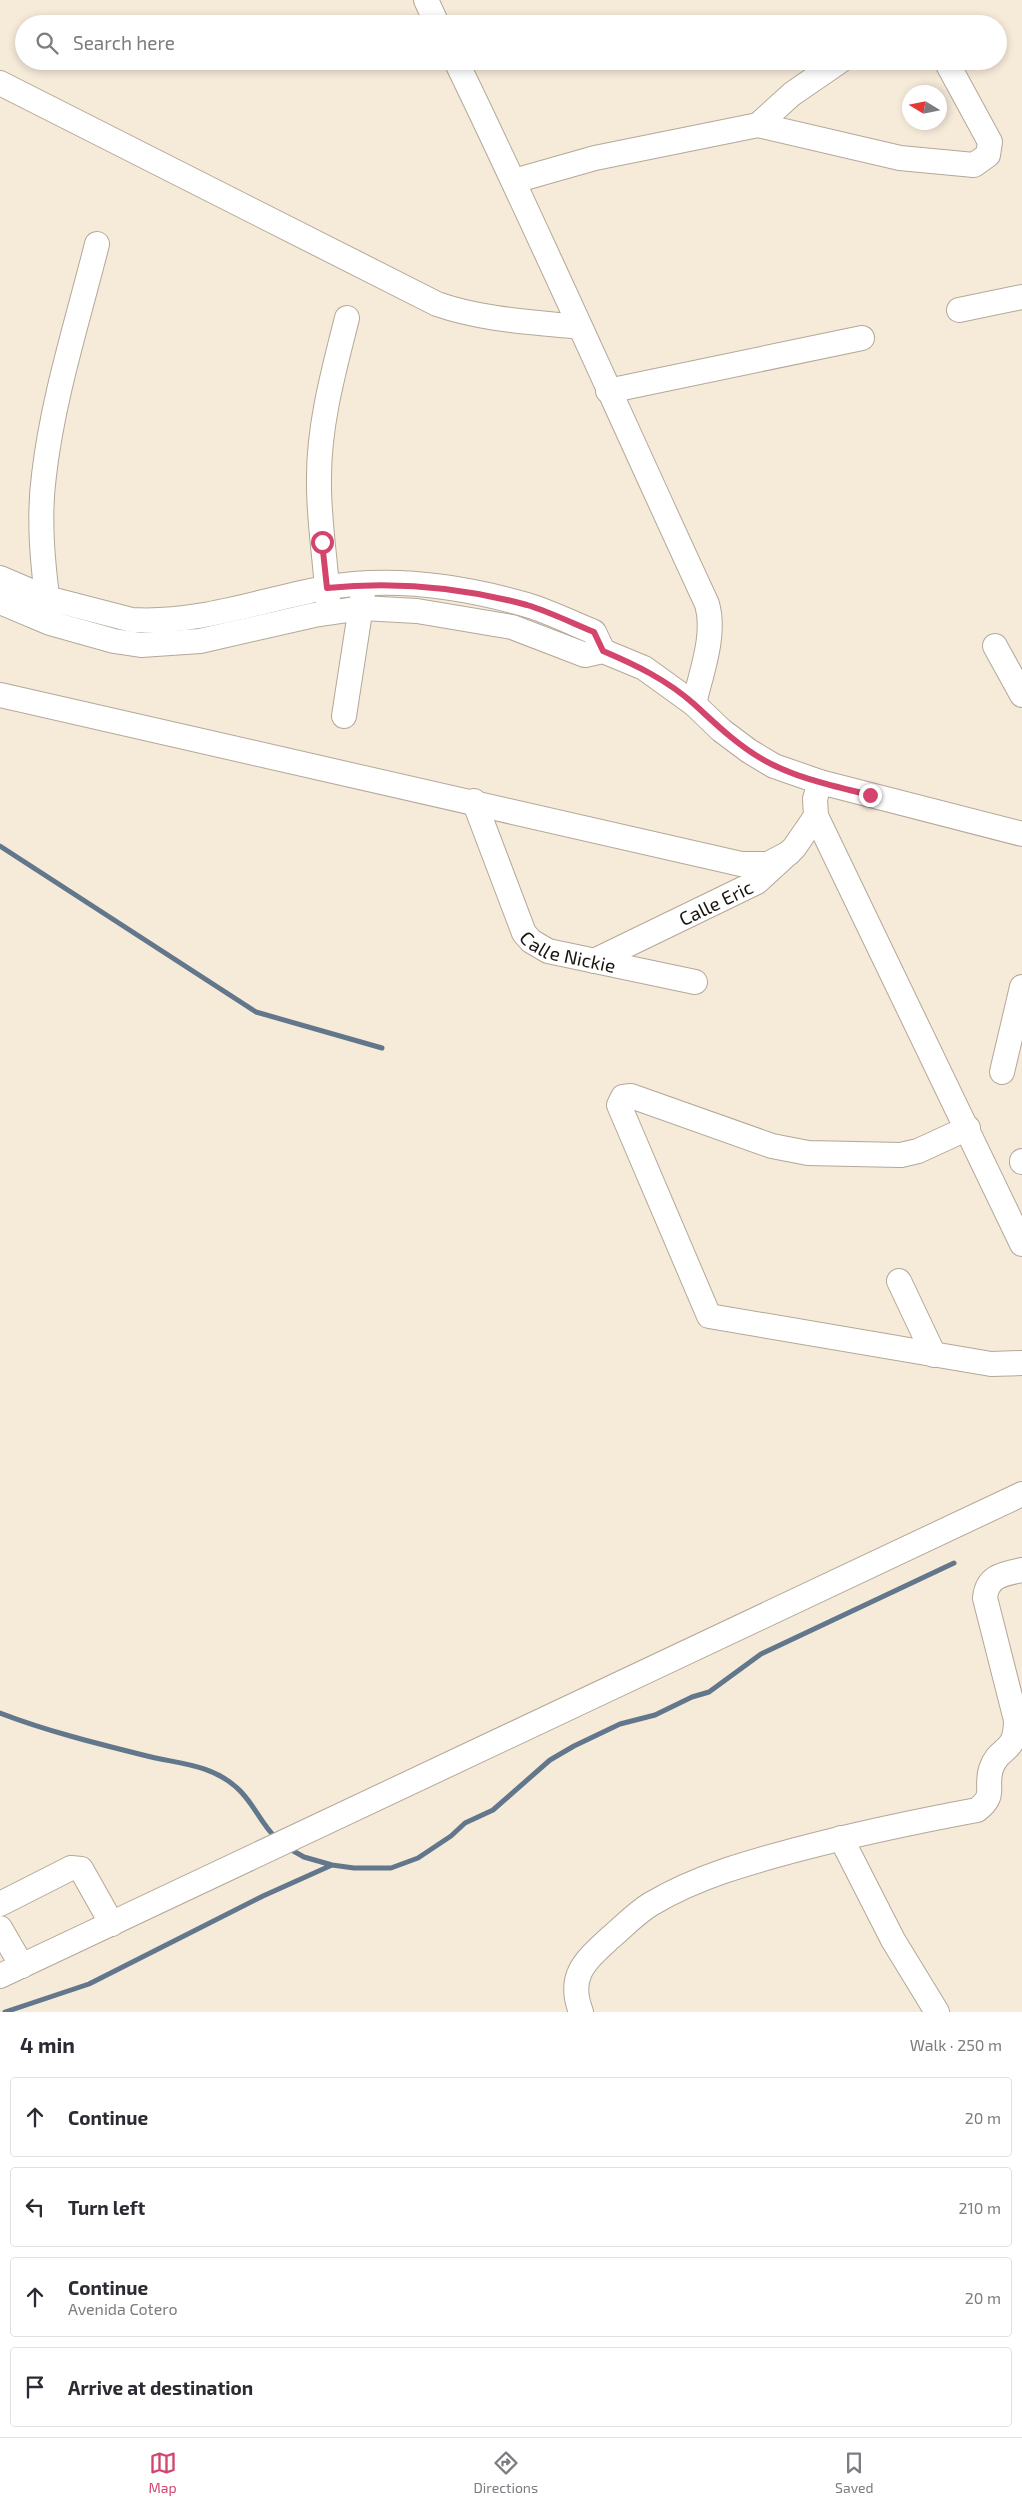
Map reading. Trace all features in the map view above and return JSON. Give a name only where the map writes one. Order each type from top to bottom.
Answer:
[{"type":"street","points":[[426,0],[434,15]]},
{"type":"street","points":[[460,70],[514,181],[709,611],[710,631],[694,704]]},
{"type":"street","points":[[758,125],[792,94],[827,70]]},
{"type":"street","points":[[514,181],[595,158],[758,125],[900,158],[974,165],[988,155],[990,142],[951,70]]},
{"type":"street","points":[[0,83],[437,304],[465,314],[488,318],[580,327]]},
{"type":"street","points":[[50,623],[42,532],[44,475],[55,407],[97,244]]},
{"type":"street","points":[[959,310],[1022,297]]},
{"type":"street","points":[[329,612],[320,527],[319,476],[322,435],[328,396],[347,318]]},
{"type":"street","points":[[608,391],[862,338]]},
{"type":"street","points":[[0,578],[47,598],[132,620],[201,617],[327,588],[364,584],[415,584],[468,592],[529,606],[594,632],[603,651]]},
{"type":"street","points":[[344,716],[362,608],[364,584]]},
{"type":"street","points":[[0,602],[50,623],[114,641],[141,645],[200,641],[329,612],[362,608],[417,611],[470,618],[512,627],[585,655],[603,651],[644,668],[694,704],[728,736],[761,759],[788,772],[1022,834]]},
{"type":"street","points":[[995,646],[1022,695]]},
{"type":"street","points":[[0,695],[474,801],[741,864],[768,864],[790,853]]},
{"type":"street","points":[[820,782],[815,799],[816,816],[968,1128],[1022,1244]]},
{"type":"street","name":"Calle Nickie","points":[[474,801],[527,937],[540,948],[695,982]]},
{"type":"street","name":"Calle Eric","points":[[594,961],[746,889],[790,853],[816,816]]},
{"type":"street","points":[[1010,1063],[1022,987]]},
{"type":"street","points":[[968,1128],[918,1151],[902,1155],[808,1153],[755,1141],[631,1096],[622,1097],[619,1105],[706,1313],[709,1316],[991,1364],[1022,1363]]},
{"type":"street","points":[[899,1281],[934,1355]]},
{"type":"street","points":[[0,1928],[6,1972],[112,1924],[1022,1494]]},
{"type":"street","points":[[581,2012],[576,1993],[578,1976],[585,1960],[648,1906],[680,1888],[736,1865],[891,1826],[977,1810],[986,1804],[990,1794],[991,1770],[1016,1737],[1016,1720],[985,1598],[986,1589],[990,1580],[999,1575],[1022,1570]]},
{"type":"street","points":[[841,1838],[893,1940],[937,2012]]},
{"type":"street","points":[[0,1904],[76,1867],[81,1869],[112,1924]]},
{"type":"waterway","points":[[0,846],[256,1012],[382,1048]]},
{"type":"waterway","points":[[288,1848],[304,1857],[332,1865],[354,1868],[391,1868],[418,1858],[451,1836],[465,1823],[493,1810],[550,1760],[574,1746],[620,1724],[655,1715],[692,1697],[709,1692],[761,1654],[954,1563]]},
{"type":"waterway","points":[[0,1713],[71,1736],[143,1755],[192,1765],[215,1773],[226,1779],[242,1793],[265,1826],[276,1838]]},
{"type":"waterway","points":[[5,2012],[89,1984],[263,1896],[332,1865]]},
{"type":"route","points":[[322,542],[327,588],[364,584],[415,584],[468,592],[529,606],[594,632],[603,651],[644,668],[669,685],[694,704],[721,730],[761,759],[788,772],[870,795]]}]
